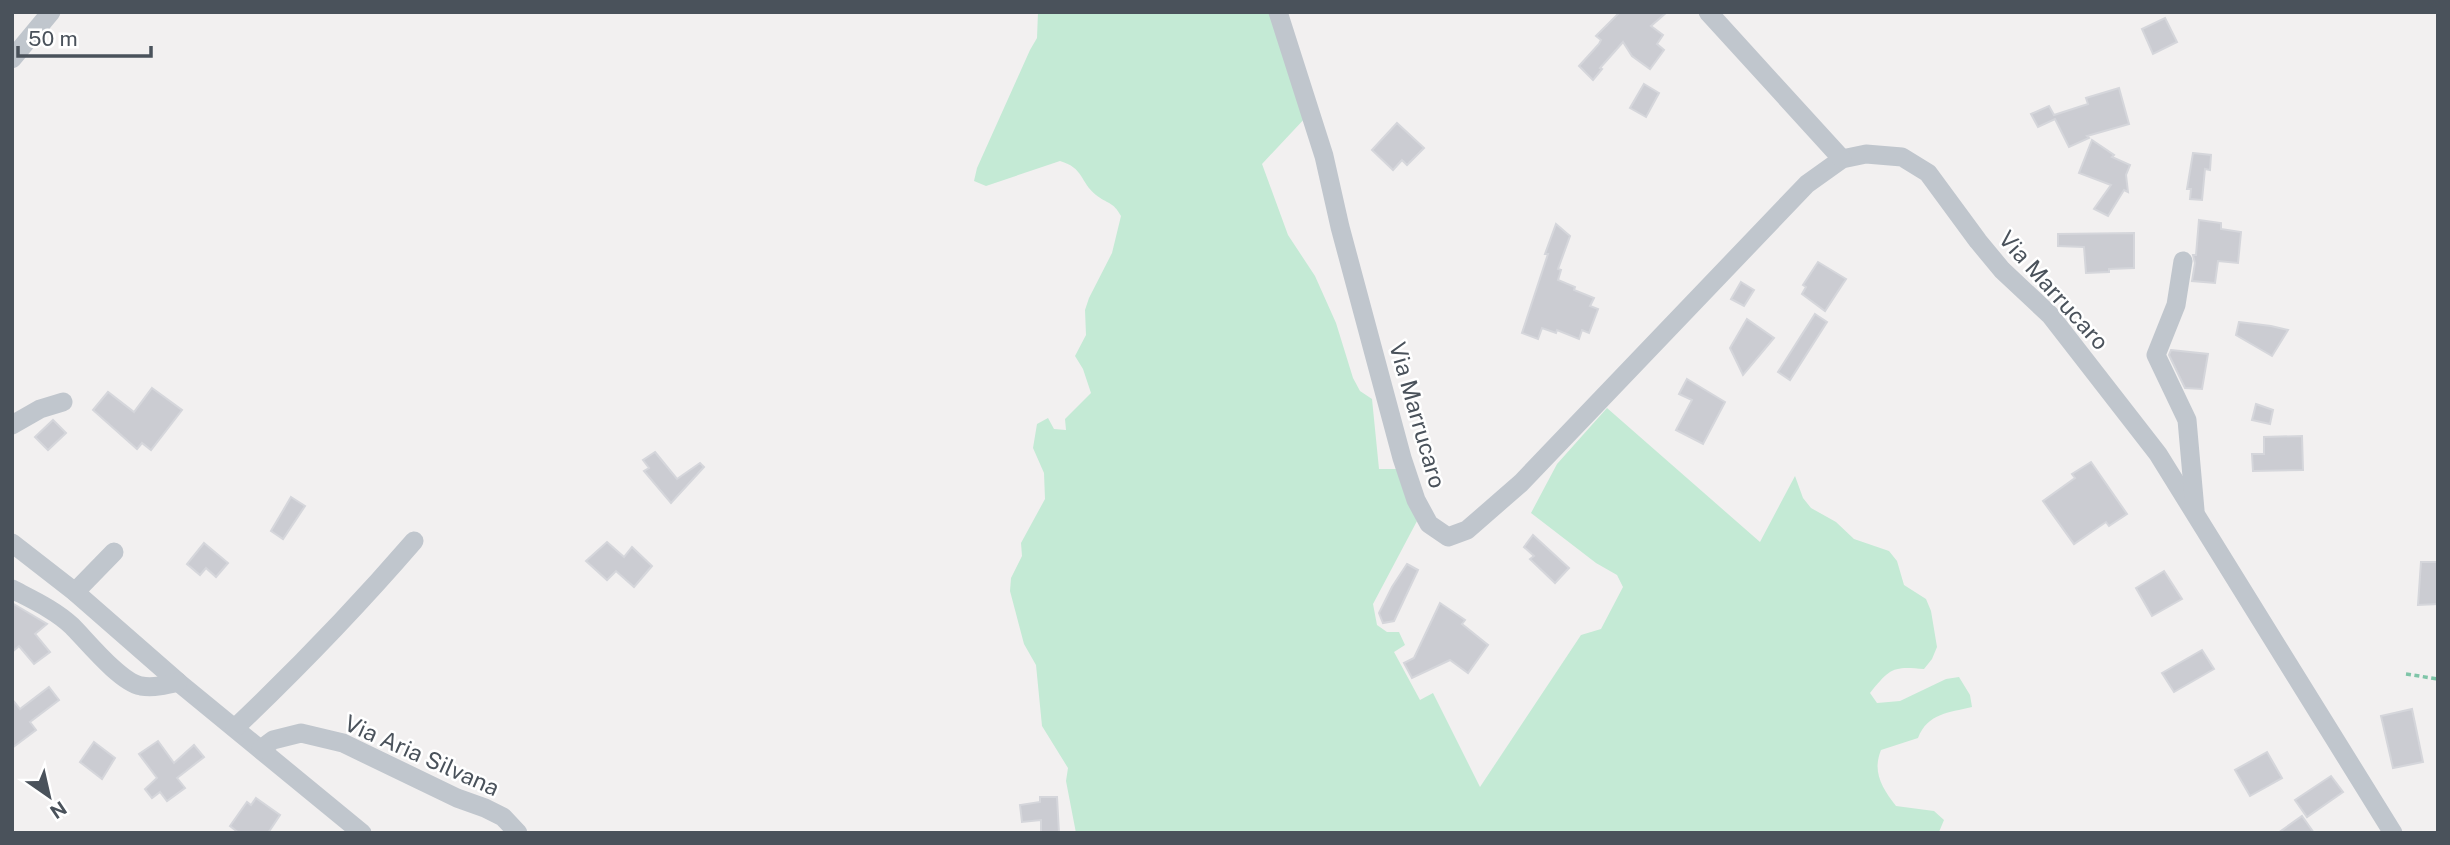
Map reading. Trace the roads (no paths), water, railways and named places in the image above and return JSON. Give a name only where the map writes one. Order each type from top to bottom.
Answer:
[{"type":"street","points":[[12,59],[51,12]]},
{"type":"street","name":"Via Marrucaro","points":[[1278,12],[1324,156],[1340,227],[1402,458],[1416,500],[1429,524],[1448,537],[1467,530],[1521,483],[1807,184],[1842,159],[1866,154],[1902,157],[1928,173],[2002,270],[2058,326],[2158,454],[2393,833]]},
{"type":"street","points":[[1708,12],[1842,159]]},
{"type":"street","name":"Via Marrucaro","points":[[2183,261],[2176,305],[2156,355],[2187,420],[2196,514]]},
{"type":"street","points":[[12,425],[40,409],[63,402]]},
{"type":"street","points":[[235,728],[304,662],[414,541]]},
{"type":"street","points":[[12,544],[75,592],[178,682],[362,833]]},
{"type":"street","points":[[75,592],[114,552]]},
{"type":"street","points":[[12,589],[45,606],[70,625],[116,671],[138,685],[160,687],[178,682]]},
{"type":"street","name":"Via Aria Silvana","points":[[261,749],[273,740],[300,733],[344,743],[457,798],[485,808],[502,817],[518,833]]}]
